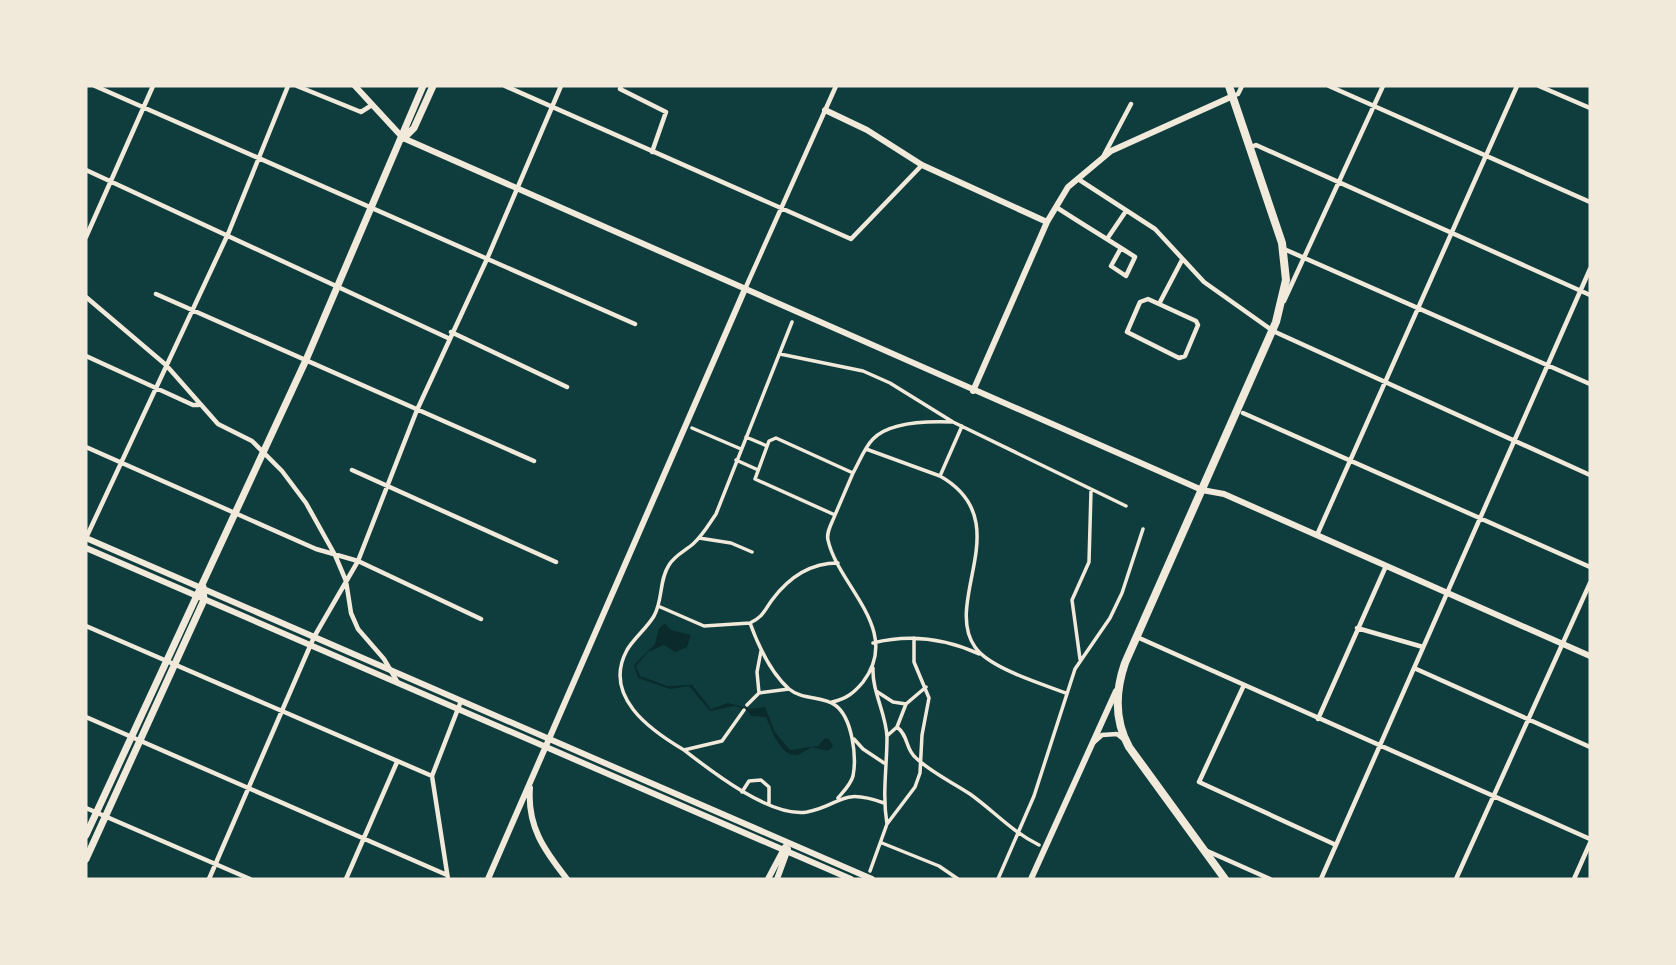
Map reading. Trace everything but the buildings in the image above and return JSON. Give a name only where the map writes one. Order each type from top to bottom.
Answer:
[{"type":"main road","points":[[86,859],[139,740],[195,596],[203,587],[306,360],[423,86]]},
{"type":"main road","points":[[403,138],[414,128],[433,86]]},
{"type":"main road","points":[[1225,879],[1129,747],[1118,717],[1119,686],[1137,637],[1282,306],[1286,275],[1284,249],[1229,86]]},
{"type":"main road","points":[[86,835],[131,737],[204,600],[203,587]]},
{"type":"street","points":[[95,86],[635,324]]},
{"type":"street","points":[[86,237],[153,86]]},
{"type":"street","points":[[288,86],[228,234],[119,462],[86,538],[872,879]]},
{"type":"street","points":[[297,86],[361,112],[372,105]]},
{"type":"street","points":[[355,86],[403,138],[974,391],[1202,490],[1224,494],[1590,656]]},
{"type":"street","points":[[505,86],[851,239],[922,165]]},
{"type":"street","points":[[209,879],[314,637],[358,561],[417,410],[448,338],[487,259],[561,86]]},
{"type":"street","points":[[621,86],[620,89],[666,112],[652,152]]},
{"type":"street","points":[[488,879],[836,86]]},
{"type":"street","points":[[974,391],[1047,222],[1077,178],[1104,155],[1233,96],[1242,86]]},
{"type":"street","points":[[1329,86],[1590,202]]},
{"type":"street","points":[[1282,306],[1307,258],[1383,86]]},
{"type":"street","points":[[1317,535],[1517,86]]},
{"type":"street","points":[[1539,86],[1590,108]]},
{"type":"street","points":[[1104,155],[1131,104]]},
{"type":"street","points":[[825,110],[867,130],[922,165],[1047,222]]},
{"type":"street","points":[[1250,147],[1256,145],[1341,181],[1590,295]]},
{"type":"street","points":[[86,170],[448,338]]},
{"type":"street","points":[[1077,178],[1155,229],[1210,288],[1273,331],[1384,384],[1590,475]]},
{"type":"street","points":[[1055,207],[1107,239],[1121,248],[1135,257],[1135,262],[1126,276],[1111,266],[1121,248]]},
{"type":"street","points":[[1107,239],[1126,211]]},
{"type":"street","points":[[1284,249],[1590,384]]},
{"type":"street","points":[[1159,304],[1182,259]]},
{"type":"street","points":[[1321,879],[1590,269]]},
{"type":"street","points":[[156,294],[534,461]]},
{"type":"street","points":[[86,297],[166,365],[218,424],[252,441],[298,492],[335,555],[346,581],[351,613],[358,629],[393,671],[398,685]]},
{"type":"street","points":[[1148,299],[1159,304],[1196,321],[1198,325],[1185,356],[1179,358],[1126,332],[1140,302],[1148,299]]},
{"type":"street","points":[[792,322],[716,514],[699,538],[670,563],[665,572],[658,606],[625,656],[622,687],[636,715],[742,792],[791,812],[807,812],[838,798],[858,796],[884,803]]},
{"type":"street","points":[[451,332],[566,387]]},
{"type":"street","points":[[780,354],[863,372],[902,388],[953,422],[1126,506]]},
{"type":"street","points":[[86,356],[193,405],[200,404]]},
{"type":"street","points":[[1243,412],[1590,567]]},
{"type":"street","points":[[887,824],[884,763],[887,735],[876,690],[873,643],[866,608],[838,564],[827,537],[853,473],[874,438],[911,424],[953,422]]},
{"type":"street","points":[[940,476],[962,426]]},
{"type":"street","points":[[692,428],[740,449]]},
{"type":"street","points":[[746,437],[766,446]]},
{"type":"street","points":[[835,515],[757,481],[757,469],[766,446],[776,438],[853,473]]},
{"type":"street","points":[[86,447],[316,549],[358,561],[481,619]]},
{"type":"street","points":[[866,449],[940,476],[957,487],[974,514],[976,548],[966,627],[975,647],[1008,670],[1066,693]]},
{"type":"street","points":[[736,460],[757,469]]},
{"type":"street","points":[[352,470],[556,562]]},
{"type":"street","points":[[1080,660],[1072,600],[1089,562],[1091,491]]},
{"type":"street","points":[[998,879],[1038,786],[1066,693],[1080,660],[1116,606],[1143,529]]},
{"type":"street","points":[[699,538],[731,543],[752,552]]},
{"type":"street","points":[[86,548],[851,879]]},
{"type":"street","points":[[658,606],[704,626],[750,623],[761,618],[774,597],[805,569],[819,564],[838,564]]},
{"type":"street","points":[[1318,719],[1386,565]]},
{"type":"street","points":[[1456,879],[1590,583]]},
{"type":"street","points":[[750,623],[762,649],[789,689]]},
{"type":"street","points":[[86,626],[432,776]]},
{"type":"street","points":[[1357,628],[1423,647]]},
{"type":"street","points":[[1137,637],[1590,841],[1574,879]]},
{"type":"street","points":[[873,643],[914,638],[955,645],[985,656]]},
{"type":"street","points":[[870,871],[887,824],[915,788],[920,762],[922,735],[929,708],[926,687],[914,662],[914,638]]},
{"type":"street","points":[[759,693],[757,672],[762,649]]},
{"type":"street","points":[[684,750],[722,741],[759,693],[789,689],[814,699],[832,702],[844,700],[857,689],[873,664]]},
{"type":"street","points":[[1414,668],[1590,747]]},
{"type":"street","points":[[1244,685],[1199,782],[1336,845]]},
{"type":"street","points":[[1031,879],[1119,686]]},
{"type":"street","points":[[887,735],[897,727],[906,704],[926,687]]},
{"type":"street","points":[[876,690],[893,702],[906,704]]},
{"type":"street","points":[[448,877],[432,776],[461,701]]},
{"type":"street","points":[[832,702],[848,722],[852,737],[853,778],[838,798]]},
{"type":"street","points":[[86,717],[448,877]]},
{"type":"street","points":[[897,727],[905,735],[911,753],[920,762],[996,814],[1016,834],[1039,845]]},
{"type":"street","points":[[1091,744],[1102,735],[1113,734],[1129,747]]},
{"type":"street","points":[[852,737],[863,749],[884,763]]},
{"type":"street","points":[[346,879],[397,762]]},
{"type":"street","points":[[742,792],[749,781],[761,780],[769,787],[769,803]]},
{"type":"street","points":[[531,783],[530,808],[534,832],[567,879]]},
{"type":"street","points":[[86,808],[250,879]]},
{"type":"street","points":[[882,842],[939,866],[958,879]]},
{"type":"street","points":[[768,879],[789,843]]},
{"type":"street","points":[[1204,849],[1270,879]]},
{"type":"street","points":[[777,879],[785,851]]},
{"type":"water","points":[[665,624],[671,630],[691,635],[687,647],[675,652],[664,645],[648,652],[636,666],[640,676],[667,686],[692,685],[711,709],[728,703],[750,709],[765,707],[775,732],[790,750],[818,746],[825,738],[829,739],[833,746],[828,751],[812,747],[797,755],[791,754],[781,747],[766,717],[751,716],[748,711],[735,706],[710,711],[689,686],[670,689],[638,678],[634,665],[655,644],[659,628]]}]
